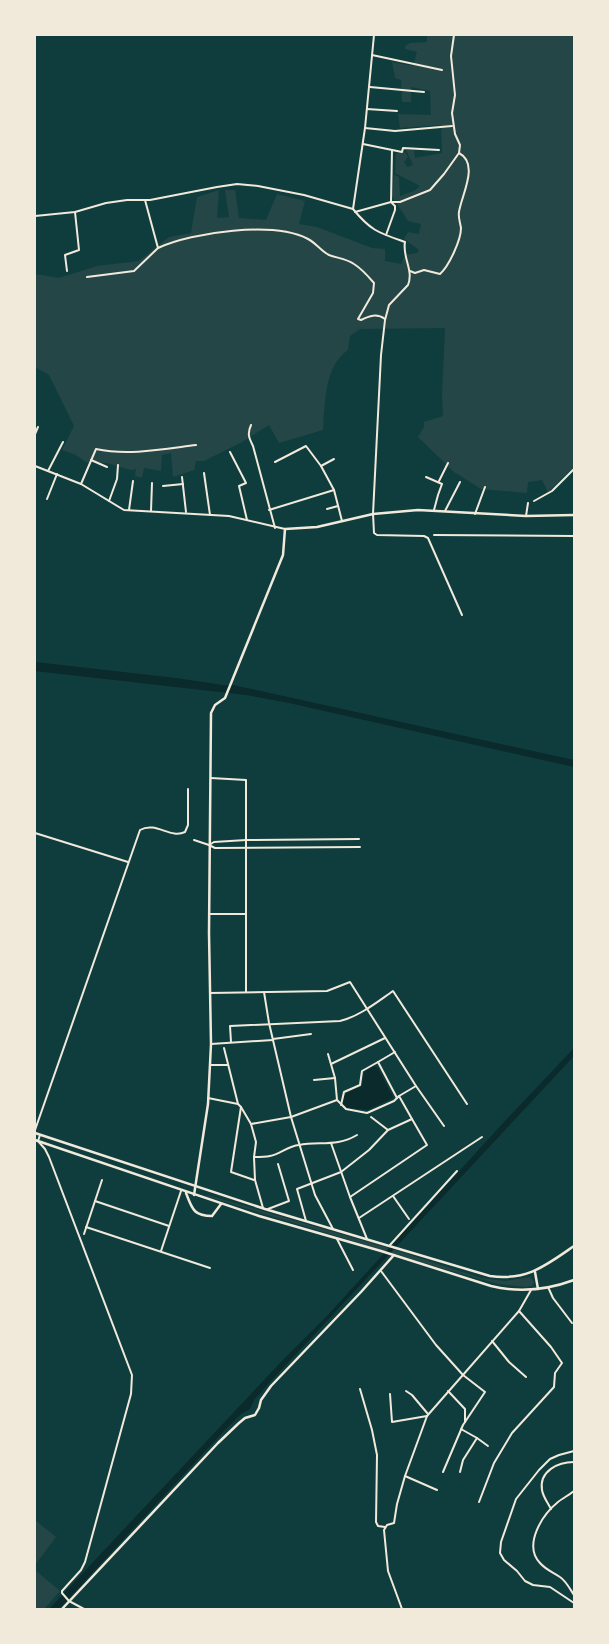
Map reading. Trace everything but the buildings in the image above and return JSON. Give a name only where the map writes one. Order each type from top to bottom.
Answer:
[{"type":"main road","points":[[194,1195],[208,1098],[211,1044],[209,845],[211,713],[215,706],[224,700],[283,555],[285,529],[310,528],[373,514],[418,510],[526,516],[574,515]]},
{"type":"main road","points":[[35,1131],[40,1135],[264,1209],[490,1276],[516,1277],[535,1272],[574,1246]]},
{"type":"main road","points":[[37,1141],[186,1193],[492,1286],[510,1290],[531,1290],[574,1280]]},
{"type":"main road","points":[[186,1193],[193,1210],[196,1212],[212,1216],[221,1204]]},
{"type":"main road","points":[[62,1609],[218,1443],[245,1418],[255,1415],[261,1400],[271,1386],[394,1255]]},
{"type":"main road","points":[[535,1272],[538,1289]]},
{"type":"street","points":[[354,210],[370,87],[374,35]]},
{"type":"street","points":[[35,216],[75,212],[106,203],[145,200],[217,187],[247,185],[304,196],[354,210],[406,200],[430,190],[460,153],[460,145],[453,125],[452,113],[455,85],[451,56],[454,35]]},
{"type":"street","points":[[372,55],[442,70]]},
{"type":"street","points":[[370,87],[424,92]]},
{"type":"street","points":[[367,109],[397,111]]},
{"type":"street","points":[[365,128],[394,131],[453,125]]},
{"type":"street","points":[[363,144],[402,152],[403,148],[438,150]]},
{"type":"street","points":[[386,236],[395,210],[395,206],[391,202],[392,150]]},
{"type":"street","points":[[410,271],[415,273],[427,270],[440,274],[456,248],[460,234],[459,211],[469,171],[466,159],[460,153]]},
{"type":"street","points":[[145,200],[158,248]]},
{"type":"street","points":[[354,210],[369,226],[386,236],[405,242],[404,252],[410,271],[410,282],[390,305],[385,320],[381,355],[373,514],[374,533],[376,535],[424,536],[428,538],[462,614]]},
{"type":"street","points":[[67,271],[65,255],[80,250],[75,212]]},
{"type":"street","points":[[87,277],[134,271],[158,248],[180,239],[225,231],[274,230],[308,238],[329,254],[354,264],[374,282],[375,287],[371,299],[358,319],[361,320],[373,315],[380,316],[385,320]]},
{"type":"street","points":[[251,425],[248,434],[275,528]]},
{"type":"street","points":[[35,434],[38,427]]},
{"type":"street","points":[[48,471],[63,442]]},
{"type":"street","points":[[81,484],[96,449],[135,452],[196,445]]},
{"type":"street","points":[[275,462],[306,446],[321,466],[334,490],[342,521]]},
{"type":"street","points":[[230,452],[246,483],[239,486],[247,520]]},
{"type":"street","points":[[321,466],[334,459]]},
{"type":"street","points":[[91,460],[107,467]]},
{"type":"street","points":[[438,482],[448,463]]},
{"type":"street","points":[[109,501],[117,479],[118,464]]},
{"type":"street","points":[[35,466],[81,484],[124,510],[228,516],[285,529]]},
{"type":"street","points":[[534,501],[552,491],[574,469]]},
{"type":"street","points":[[204,473],[210,515]]},
{"type":"street","points":[[48,499],[57,474]]},
{"type":"street","points":[[182,477],[186,513]]},
{"type":"street","points":[[426,477],[442,484],[434,510]]},
{"type":"street","points":[[129,510],[133,481]]},
{"type":"street","points":[[446,511],[460,482]]},
{"type":"street","points":[[151,511],[152,483]]},
{"type":"street","points":[[163,486],[183,484]]},
{"type":"street","points":[[475,514],[485,487]]},
{"type":"street","points":[[269,510],[334,490]]},
{"type":"street","points":[[526,516],[528,503]]},
{"type":"street","points":[[327,509],[338,506]]},
{"type":"street","points":[[434,534],[574,536]]},
{"type":"street","points":[[210,778],[246,780],[246,992]]},
{"type":"street","points":[[35,1131],[140,830],[152,827],[177,834],[186,830],[188,824],[188,789]]},
{"type":"street","points":[[35,833],[129,862]]},
{"type":"street","points":[[209,845],[214,842],[246,840],[359,839]]},
{"type":"street","points":[[194,840],[215,848],[360,847]]},
{"type":"street","points":[[209,914],[246,914]]},
{"type":"street","points":[[210,993],[327,990],[350,982],[416,1086],[444,1126]]},
{"type":"street","points":[[231,1042],[230,1026],[337,1021],[350,1018],[367,1009],[393,991],[467,1104]]},
{"type":"street","points":[[264,992],[269,1023],[299,1145],[316,1195],[333,1229]]},
{"type":"street","points":[[211,1044],[273,1040],[311,1034]]},
{"type":"street","points":[[331,1064],[385,1037]]},
{"type":"street","points":[[224,1048],[238,1104],[251,1124],[256,1142],[254,1157],[255,1180],[264,1209],[289,1201],[278,1164]]},
{"type":"street","points":[[342,1105],[344,1092],[360,1084],[362,1070],[395,1052]]},
{"type":"street","points":[[328,1054],[335,1078],[337,1100],[346,1109],[367,1113],[416,1086]]},
{"type":"street","points":[[350,1197],[427,1145],[378,1062]]},
{"type":"street","points":[[210,1065],[228,1065]]},
{"type":"street","points":[[314,1080],[335,1078]]},
{"type":"street","points":[[208,1098],[238,1104]]},
{"type":"street","points":[[251,1124],[291,1117],[337,1100]]},
{"type":"street","points":[[241,1107],[231,1172],[255,1180]]},
{"type":"street","points":[[371,1117],[388,1130]]},
{"type":"street","points":[[306,1221],[297,1189],[341,1172],[370,1150],[388,1130],[412,1119]]},
{"type":"street","points":[[40,1135],[37,1141],[50,1157],[132,1374],[131,1394],[85,1562],[81,1570],[65,1587],[62,1593],[69,1601],[84,1609]]},
{"type":"street","points":[[254,1157],[269,1156],[299,1145],[345,1140],[356,1135]]},
{"type":"street","points":[[359,1218],[482,1137]]},
{"type":"street","points":[[331,1143],[367,1239]]},
{"type":"street","points":[[388,1245],[458,1171]]},
{"type":"street","points":[[84,1234],[102,1180]]},
{"type":"street","points":[[161,1251],[181,1191]]},
{"type":"street","points":[[393,1196],[409,1219]]},
{"type":"street","points":[[95,1201],[169,1226]]},
{"type":"street","points":[[86,1227],[210,1268]]},
{"type":"street","points":[[337,1238],[353,1270]]},
{"type":"street","points":[[380,1270],[436,1345],[463,1374],[485,1392],[461,1429],[443,1472]]},
{"type":"street","points":[[548,1287],[572,1324]]},
{"type":"street","points":[[360,1389],[376,1449],[376,1522],[378,1526],[385,1527],[394,1523],[405,1476],[427,1415],[518,1311],[531,1290]]},
{"type":"street","points":[[480,1502],[494,1462],[512,1433],[554,1387],[555,1374],[562,1363],[551,1347],[518,1311]]},
{"type":"street","points":[[492,1341],[509,1362],[526,1377]]},
{"type":"street","points":[[406,1391],[412,1395],[427,1415]]},
{"type":"street","points":[[448,1391],[465,1409],[465,1422]]},
{"type":"street","points":[[390,1394],[392,1422],[427,1415]]},
{"type":"street","points":[[461,1429],[488,1446]]},
{"type":"street","points":[[460,1472],[463,1460],[478,1438]]},
{"type":"street","points":[[574,1451],[558,1455],[546,1463],[516,1499],[501,1542],[500,1552],[504,1560],[525,1581],[533,1585],[550,1587],[574,1603]]},
{"type":"street","points":[[551,1509],[543,1496],[542,1483],[545,1476],[550,1469],[557,1465],[574,1462]]},
{"type":"street","points":[[405,1476],[437,1490]]},
{"type":"street","points":[[574,1491],[551,1509],[540,1524],[533,1544],[534,1552],[541,1564],[562,1578],[574,1595]]},
{"type":"street","points":[[385,1527],[388,1571],[402,1609]]},
{"type":"shaded area","points":[[427,35],[574,35],[574,467],[548,492],[542,480],[528,482],[527,493],[481,489],[454,472],[418,437],[424,427],[424,422],[443,416],[445,328],[360,329],[350,336],[348,350],[340,357],[330,375],[325,397],[323,430],[279,443],[269,425],[242,442],[204,461],[196,461],[194,470],[173,477],[171,453],[162,455],[161,471],[144,468],[142,478],[135,476],[136,469],[131,470],[107,463],[86,462],[76,455],[62,450],[74,426],[49,375],[35,367],[35,274],[59,278],[97,266],[139,261],[169,237],[191,233],[197,197],[219,190],[217,218],[229,217],[225,190],[235,190],[239,218],[266,220],[277,194],[305,201],[299,224],[317,227],[372,248],[385,249],[385,261],[401,264],[405,255],[417,253],[419,250],[404,239],[408,232],[419,234],[421,224],[408,221],[392,196],[394,175],[399,177],[400,196],[414,191],[420,186],[395,173],[396,153],[405,152],[408,157],[404,162],[407,167],[413,165],[406,150],[414,150],[415,158],[442,153],[441,125],[400,128],[398,114],[431,115],[430,91],[411,87],[411,102],[402,102],[401,80],[395,78],[392,62],[413,66],[417,52],[405,49],[405,46],[410,43],[427,42]]},
{"type":"shaded area","points":[[35,662],[233,685],[574,760],[574,767],[246,695],[35,671]]},
{"type":"shaded area","points":[[574,1048],[574,1056],[271,1381],[254,1400],[250,1409],[241,1414],[223,1432],[59,1609],[49,1609],[281,1362],[325,1318]]},
{"type":"shaded area","points":[[374,1066],[378,1068],[393,1098],[368,1110],[347,1108],[343,1103],[344,1096],[346,1093],[362,1086],[364,1072]]},
{"type":"shaded area","points":[[207,1195],[392,1249],[481,1278],[505,1281],[530,1277],[534,1282],[532,1286],[526,1287],[498,1284]]},
{"type":"shaded area","points":[[35,1520],[56,1537],[35,1565]]},
{"type":"shaded area","points":[[35,1570],[60,1591],[44,1609],[35,1609]]}]
